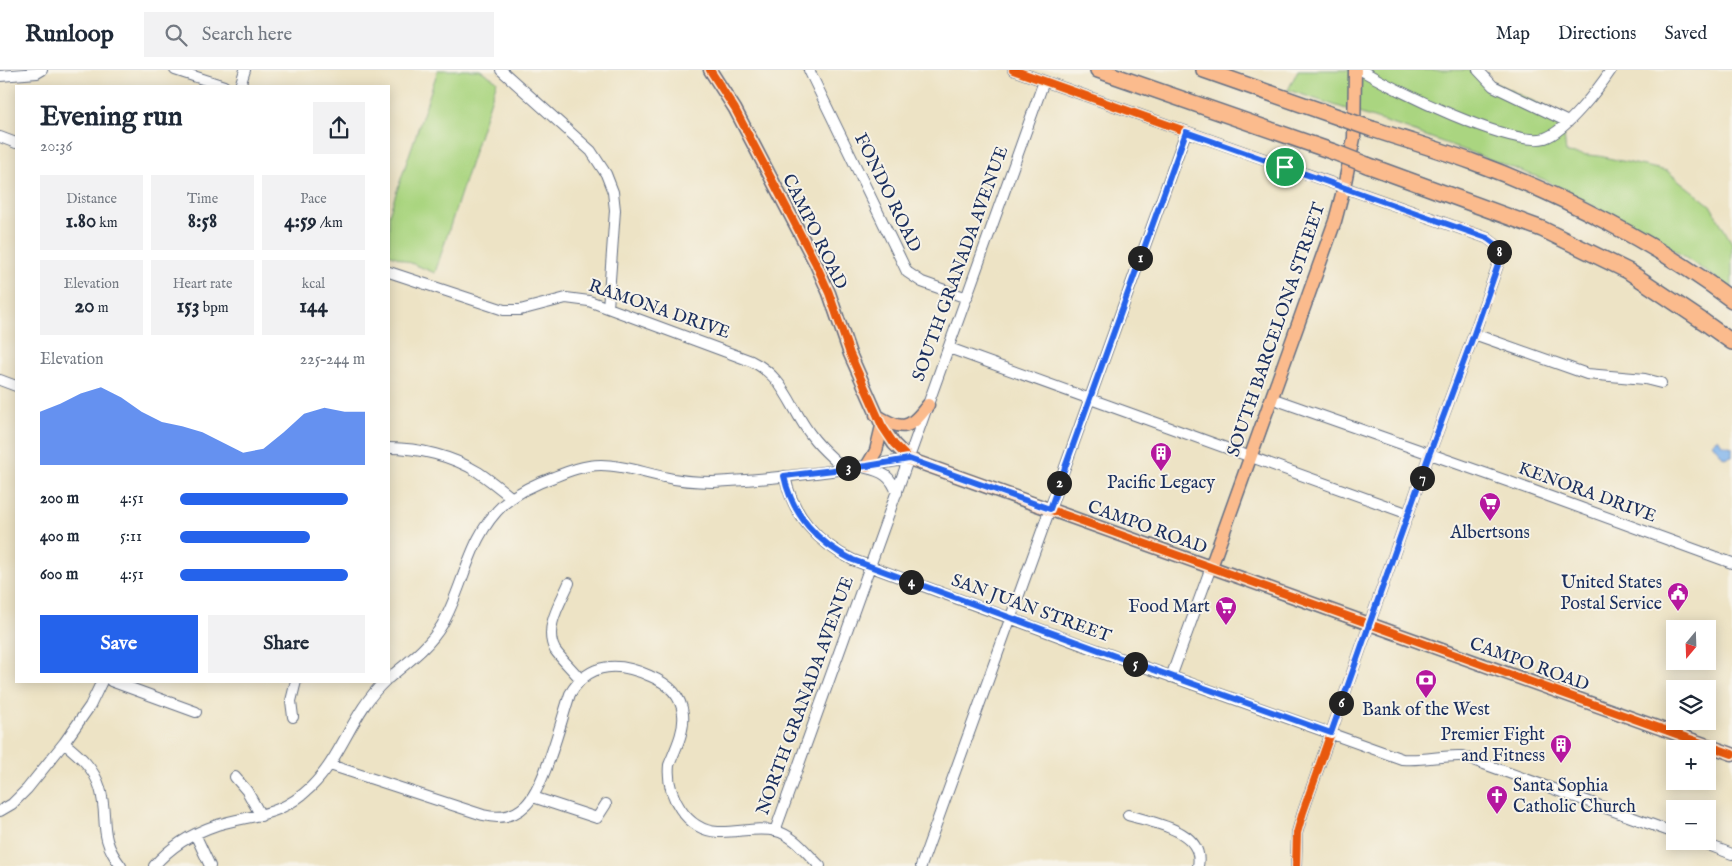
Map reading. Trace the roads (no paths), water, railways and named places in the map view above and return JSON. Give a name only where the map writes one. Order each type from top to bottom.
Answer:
[{"type":"highway","points":[[1098,70],[1334,152],[1551,233],[1628,271],[1732,342]]},
{"type":"highway","points":[[1204,70],[1475,163],[1548,194],[1646,244],[1732,300]]},
{"type":"main road","name":"CAMPO ROAD","points":[[710,70],[735,109],[816,264],[829,294],[850,354],[879,421],[894,444],[909,459],[1732,754]]},
{"type":"main road","name":"SOUTH BARCELONA STREET","points":[[1211,567],[1335,221],[1354,138],[1354,70]]},
{"type":"main road","points":[[863,466],[876,450],[879,421],[908,426],[914,423],[928,405]]},
{"type":"street","points":[[0,76],[37,73],[42,70]]},
{"type":"street","points":[[175,70],[221,85]]},
{"type":"street","points":[[240,85],[245,70]]},
{"type":"street","points":[[501,70],[591,151],[606,174],[613,192],[615,210],[608,308]]},
{"type":"street","name":"FONDO ROAD","points":[[809,70],[907,272],[922,282],[967,298]]},
{"type":"street","points":[[1013,70],[1487,238],[1499,247],[1499,262],[1299,825],[1296,866]]},
{"type":"street","points":[[1361,70],[1462,120],[1526,139],[1550,136],[1568,122],[1597,90],[1611,70]]},
{"type":"street","points":[[1478,70],[1493,86],[1568,122]]},
{"type":"street","name":"SOUTH GRANADA AVENUE","points":[[909,459],[1044,81]]},
{"type":"street","points":[[921,866],[1186,132]]},
{"type":"street","points":[[0,137],[15,143]]},
{"type":"street","name":"RAMONA DRIVE","points":[[390,272],[504,310],[520,310],[566,298],[588,301],[741,356],[762,367],[776,378],[812,437],[844,469]]},
{"type":"street","points":[[1474,334],[1586,374],[1645,379],[1661,383]]},
{"type":"street","points":[[948,348],[1409,514]]},
{"type":"street","points":[[0,380],[15,386]]},
{"type":"street","name":"KENORA DRIVE","points":[[1271,398],[1507,481],[1732,564]]},
{"type":"street","points":[[390,448],[425,451],[459,462],[477,471],[512,498]]},
{"type":"street","points":[[390,677],[426,646],[436,634],[450,608],[475,544],[494,515],[512,498],[543,481],[575,469],[591,466],[618,466],[666,478],[695,482],[717,482],[844,469],[909,459]]},
{"type":"street","name":"NORTH GRANADA AVENUE","points":[[775,831],[909,459]]},
{"type":"street","points":[[863,466],[888,476],[897,493]]},
{"type":"street","name":"SAN JUAN STREET","points":[[784,476],[790,498],[817,536],[843,555],[870,567],[1402,759],[1420,760],[1446,755],[1462,756],[1666,830]]},
{"type":"street","points":[[1171,677],[1211,567]]},
{"type":"street","points":[[569,583],[553,619],[551,635],[556,651],[581,680]]},
{"type":"street","points":[[330,765],[490,817],[504,817],[526,806],[533,797],[545,770],[570,694],[581,680],[601,668],[621,666],[644,673],[669,686],[677,696],[683,713],[683,725],[668,772],[672,793],[678,806],[689,818],[700,826],[720,832],[762,829],[775,831],[794,840],[820,866]]},
{"type":"street","points":[[0,811],[12,804],[28,789],[90,706],[101,683]]},
{"type":"street","points":[[116,683],[196,712]]},
{"type":"street","points":[[293,717],[291,701],[296,683]]},
{"type":"street","points":[[154,866],[163,856],[194,834],[282,809],[311,787],[330,765],[364,704],[383,683]]},
{"type":"street","points":[[64,742],[81,757],[97,780],[102,798],[107,842],[121,866]]},
{"type":"street","points":[[235,777],[247,791],[261,816]]},
{"type":"street","points":[[533,797],[597,818],[606,804]]},
{"type":"street","points":[[1128,815],[1170,828],[1188,837],[1198,851],[1198,866]]},
{"type":"street","points":[[194,834],[210,866]]},
{"type":"street","points":[[1716,848],[1732,854]]},
{"type":"water","points":[[1718,438],[1722,444],[1732,447],[1732,456],[1724,458],[1712,443]]},
{"type":"place","name":"Pacific Legacy","points":[[1161,472]]},
{"type":"place","name":"Albertsons","points":[[1490,522]]},
{"type":"place","name":"United States Postal Service","points":[[1678,612]]},
{"type":"place","name":"Food Mart","points":[[1226,626]]},
{"type":"place","name":"Bank of the West","points":[[1426,699]]},
{"type":"place","name":"Premier Fight and Fitness","points":[[1561,764]]},
{"type":"place","name":"Santa Sophia Catholic Church","points":[[1497,815]]}]
